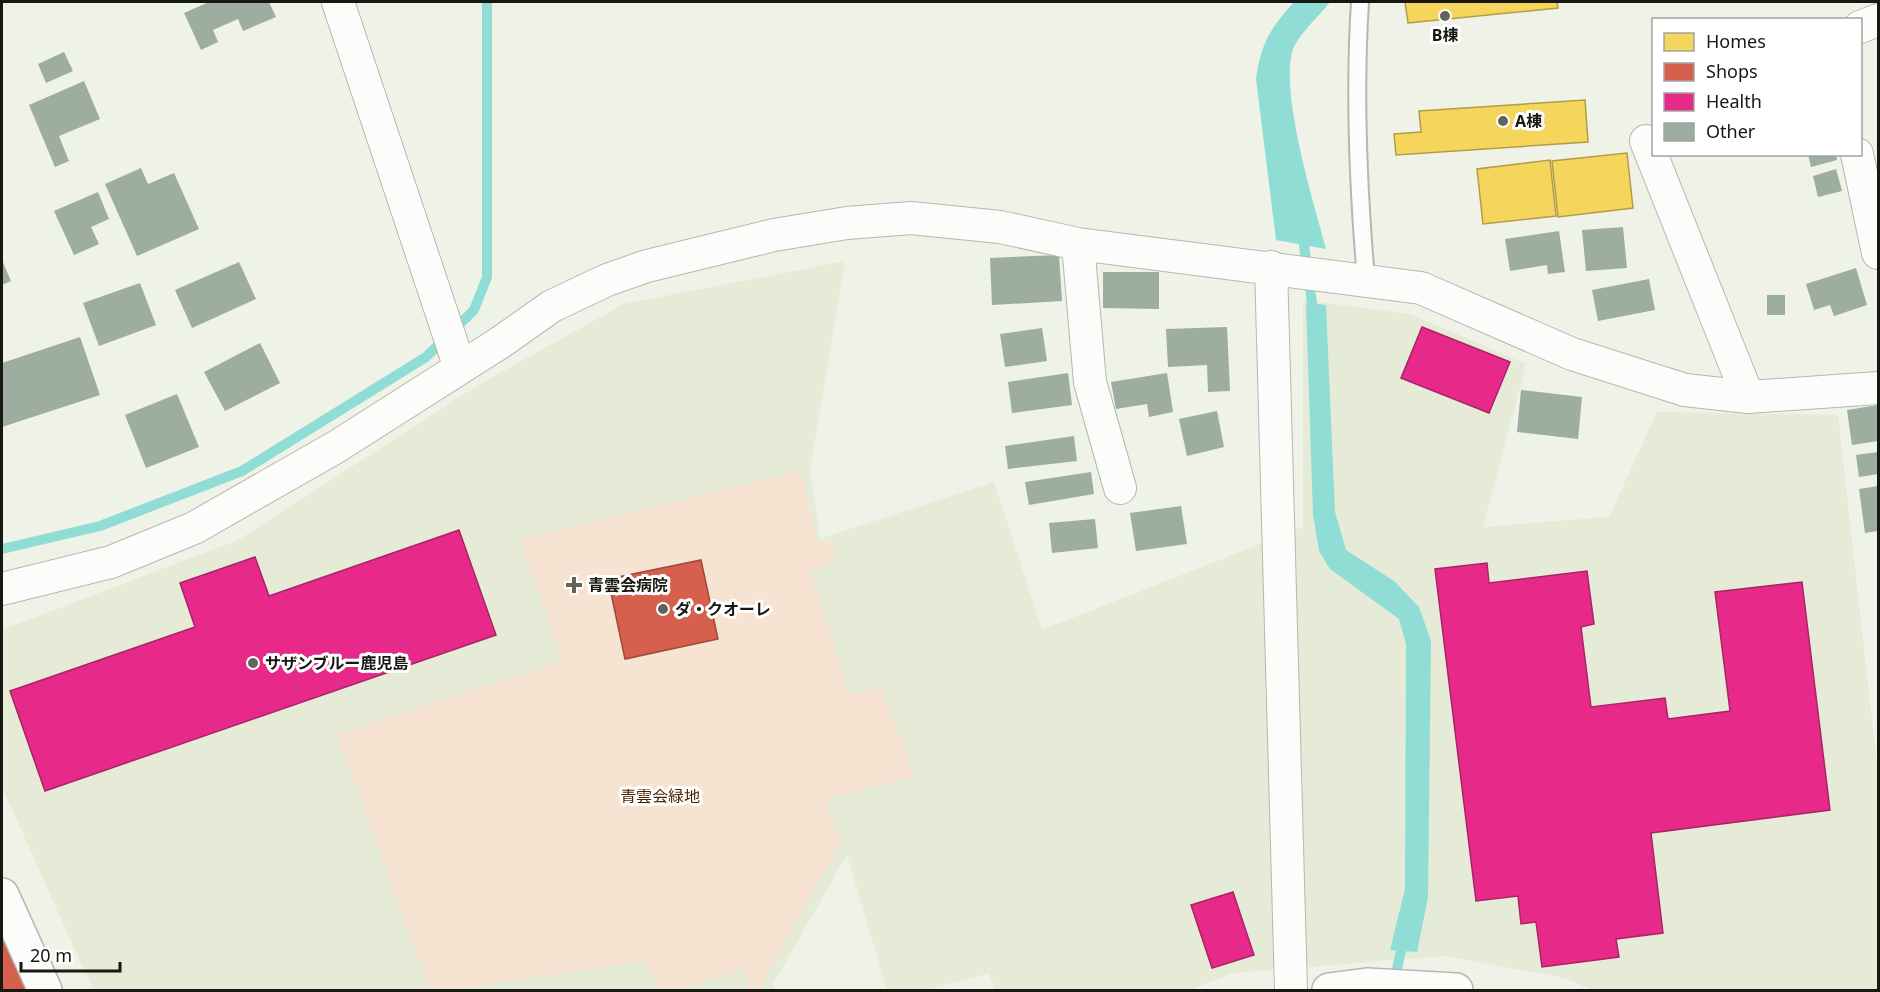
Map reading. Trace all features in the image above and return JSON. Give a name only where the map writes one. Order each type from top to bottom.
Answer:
[{"type":"street","points":[[338,2],[458,361]]},
{"type":"street","points":[[1862,26],[1878,20]]},
{"type":"street","points":[[1646,141],[1748,397]]},
{"type":"street","points":[[1857,156],[1878,253]]},
{"type":"street","points":[[2,589],[111,562],[194,528],[336,447],[458,361],[552,306],[607,280],[647,266],[774,235],[847,223],[911,218],[1000,227],[1077,244],[1353,277],[1421,288],[1572,354],[1685,390],[1748,397],[1878,388]]},
{"type":"street","points":[[1077,244],[1090,382],[1120,488]]},
{"type":"street","points":[[1270,267],[1291,990]]},
{"type":"street","points":[[2,894],[45,990]]},
{"type":"street","points":[[1329,990],[1367,985],[1444,989]]},
{"type":"lane","points":[[1353,277],[1357,170],[1356,66],[1360,2]]},
{"type":"shaded area","name":"青雲会病院","points":[[845,261],[810,469],[820,539],[994,482],[1042,630],[1303,527],[1303,300],[1410,314],[1526,364],[1483,527],[1609,517],[1657,412],[1838,415],[1878,775],[1878,990],[1592,990],[1564,978],[1445,956],[1233,973],[1190,990],[995,990],[989,973],[927,990],[887,990],[847,855],[774,982],[773,990],[93,990],[2,787],[2,630],[238,540],[480,384],[624,304]]},
{"type":"green space","name":"青雲会緑地","points":[[801,471],[817,541],[826,539],[837,560],[810,571],[850,695],[881,687],[915,776],[825,799],[841,841],[763,981],[762,990],[751,990],[744,969],[675,990],[659,990],[644,961],[452,990],[430,990],[337,734],[563,661],[520,540]]},
{"type":"water","points":[[1294,2],[1330,2],[1296,43],[1290,68],[1294,119],[1326,249],[1276,240],[1256,79],[1268,37]]},
{"type":"water","points":[[1306,303],[1326,305],[1335,512],[1346,550],[1394,581],[1419,607],[1431,641],[1428,897],[1417,952],[1390,950],[1405,889],[1406,644],[1399,619],[1330,569],[1319,551],[1313,515]]},
{"type":"building: Homes","name":"B棟","points":[[1405,2],[1557,2],[1558,8],[1408,23]]},
{"type":"building: Homes","name":"A棟","points":[[1585,100],[1588,142],[1396,155],[1394,134],[1421,132],[1419,111]]},
{"type":"building: Homes","points":[[1627,153],[1633,208],[1558,217],[1552,161]]},
{"type":"building: Homes","points":[[1550,160],[1556,216],[1483,224],[1477,169]]},
{"type":"building: Shops","name":"ダ・クオーレ","points":[[701,560],[718,639],[625,659],[608,579]]},
{"type":"building: Shops","points":[[2,930],[28,990],[2,990]]},
{"type":"building: Health","points":[[1422,327],[1510,362],[1489,413],[1401,378]]},
{"type":"building: Health","name":"サザンブルー鹿児島","points":[[459,530],[496,635],[45,791],[10,691],[195,627],[180,583],[255,557],[269,596]]},
{"type":"building: Health","points":[[1487,563],[1489,583],[1587,571],[1594,624],[1581,627],[1591,707],[1665,698],[1668,719],[1730,711],[1715,592],[1802,582],[1830,810],[1651,833],[1663,933],[1616,939],[1619,957],[1542,967],[1536,922],[1521,924],[1518,896],[1476,901],[1435,569]]},
{"type":"building: Health","points":[[1233,892],[1254,955],[1212,968],[1191,905]]},
{"type":"building: Other","points":[[209,2],[269,2],[276,17],[243,31],[238,19],[213,30],[218,42],[201,50],[184,13]]},
{"type":"building: Other","points":[[64,52],[73,71],[46,83],[38,64]]},
{"type":"building: Other","points":[[84,81],[100,119],[59,136],[69,161],[55,167],[29,105]]},
{"type":"building: Other","points":[[1808,156],[1836,156],[1837,160],[1811,167]]},
{"type":"building: Other","points":[[141,168],[148,184],[174,173],[199,229],[137,256],[105,184]]},
{"type":"building: Other","points":[[1836,169],[1842,191],[1818,197],[1813,176]]},
{"type":"building: Other","points":[[98,192],[109,219],[91,227],[99,244],[74,255],[54,211]]},
{"type":"building: Other","points":[[1623,227],[1627,268],[1586,271],[1582,230]]},
{"type":"building: Other","points":[[1559,231],[1565,272],[1548,274],[1547,265],[1510,271],[1505,239]]},
{"type":"building: Other","points":[[1059,255],[1062,301],[992,305],[990,258]]},
{"type":"building: Other","points":[[2,260],[11,281],[2,285]]},
{"type":"building: Other","points":[[239,262],[256,299],[192,328],[175,290]]},
{"type":"building: Other","points":[[1856,268],[1867,305],[1834,316],[1830,305],[1814,310],[1806,284]]},
{"type":"building: Other","points":[[1103,272],[1159,272],[1159,309],[1103,308]]},
{"type":"building: Other","points":[[1649,279],[1655,310],[1598,321],[1592,290]]},
{"type":"building: Other","points":[[140,283],[156,325],[99,346],[83,303]]},
{"type":"building: Other","points":[[1767,295],[1785,295],[1785,315],[1767,315]]},
{"type":"building: Other","points":[[1227,327],[1230,391],[1208,392],[1207,365],[1168,367],[1166,329]]},
{"type":"building: Other","points":[[1042,328],[1047,361],[1005,367],[1000,334]]},
{"type":"building: Other","points":[[80,337],[100,395],[2,427],[2,363]]},
{"type":"building: Other","points":[[260,343],[280,383],[225,411],[204,372]]},
{"type":"building: Other","points":[[1068,373],[1072,405],[1012,413],[1008,382]]},
{"type":"building: Other","points":[[1167,373],[1173,412],[1149,417],[1147,404],[1116,409],[1111,382]]},
{"type":"building: Other","points":[[1521,390],[1582,397],[1578,439],[1517,432]]},
{"type":"building: Other","points":[[177,394],[199,447],[146,468],[125,415]]},
{"type":"building: Other","points":[[1878,405],[1878,441],[1852,445],[1847,410]]},
{"type":"building: Other","points":[[1217,411],[1224,447],[1187,456],[1179,419]]},
{"type":"building: Other","points":[[1074,436],[1077,461],[1008,469],[1005,446]]},
{"type":"building: Other","points":[[1878,452],[1878,474],[1859,477],[1856,455]]},
{"type":"building: Other","points":[[1091,472],[1094,494],[1029,505],[1025,482]]},
{"type":"building: Other","points":[[1878,486],[1878,531],[1865,533],[1859,489]]},
{"type":"building: Other","points":[[1181,506],[1187,544],[1136,551],[1130,513]]},
{"type":"building: Other","points":[[1095,519],[1098,548],[1052,553],[1049,523]]},
{"type":"waterway","points":[[2,549],[100,526],[242,471],[426,357],[474,310],[487,277],[487,2]]},
{"type":"waterway","points":[[1302,231],[1314,317]]},
{"type":"waterway","points":[[1394,982],[1404,938]]},
{"type":"place","name":"B棟","points":[[1445,16]]},
{"type":"place","name":"A棟","points":[[1503,121]]},
{"type":"place","name":"青雲会病院","points":[[574,585]]},
{"type":"place","name":"ダ・クオーレ","points":[[663,609]]},
{"type":"place","name":"サザンブルー鹿児島","points":[[253,663]]}]
